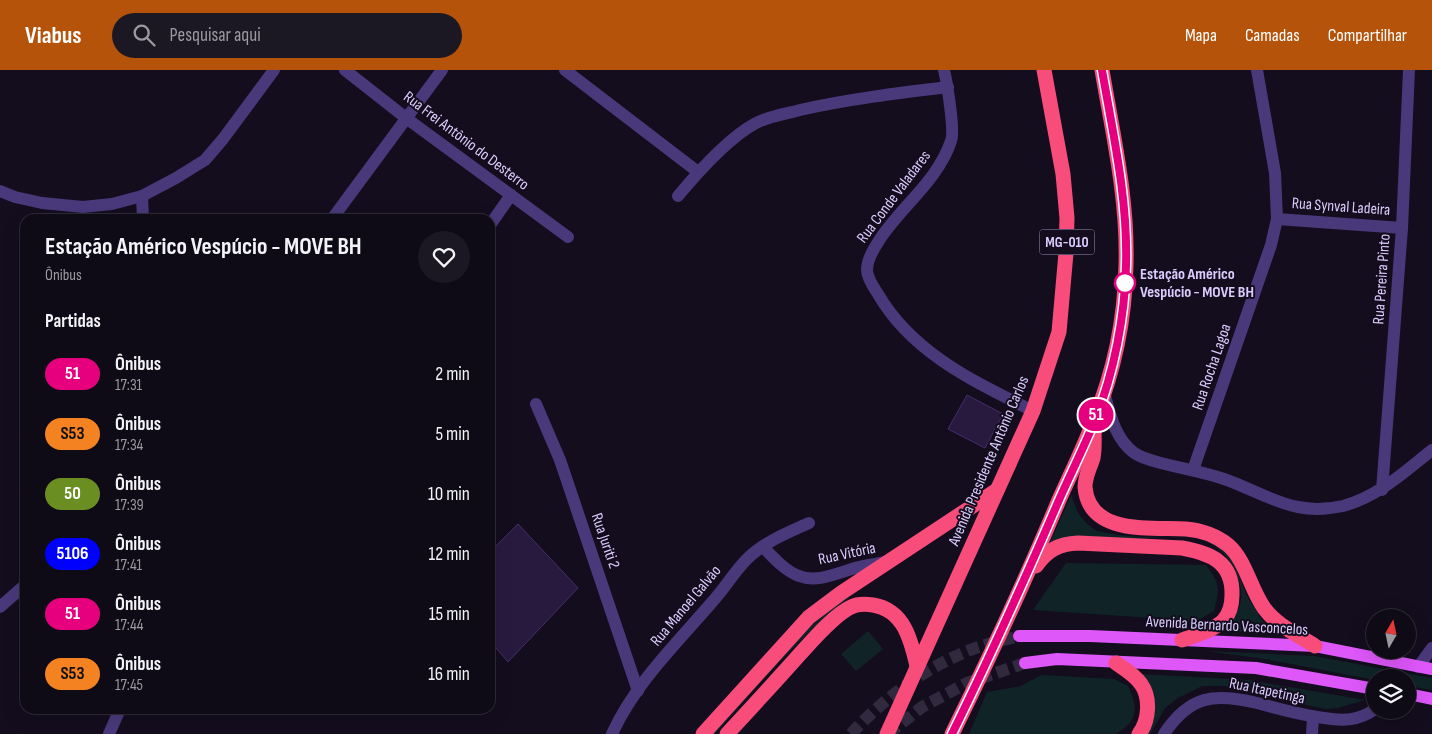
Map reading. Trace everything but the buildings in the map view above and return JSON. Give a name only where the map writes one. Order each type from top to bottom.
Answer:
[{"type":"highway","name":"Avenida Presidente Antônio Carlos","points":[[887,734],[1033,411],[1059,332],[1067,218],[1063,174],[1044,70]]},
{"type":"highway","points":[[952,734],[1026,579],[1094,420],[1109,377],[1121,323],[1126,266],[1126,222],[1102,70]]},
{"type":"highway","points":[[1094,420],[1094,456],[1086,476],[1085,487],[1090,504],[1096,513],[1107,520],[1121,525],[1161,529],[1187,529],[1207,533],[1220,540],[1236,554],[1265,610],[1281,625],[1315,646]]},
{"type":"highway","points":[[703,734],[809,617],[841,593],[999,489]]},
{"type":"highway","points":[[1026,579],[1040,559],[1065,543],[1078,542],[1163,547],[1199,551],[1218,560],[1229,573],[1232,603],[1224,620],[1210,629],[1182,640]]},
{"type":"highway","points":[[728,734],[824,627],[850,607],[863,604],[876,606],[888,610],[896,616],[906,629],[917,666]]},
{"type":"highway","points":[[1116,663],[1141,684],[1146,694],[1148,717],[1139,734]]},
{"type":"highway","points":[[963,734],[969,699]]},
{"type":"main road","name":"Avenida Bernardo Vasconcelos","points":[[1019,636],[1090,636],[1315,646],[1432,669]]},
{"type":"main road","points":[[1025,663],[1057,659],[1256,668],[1366,687]]},
{"type":"main road","points":[[1416,696],[1432,699]]},
{"type":"street","points":[[0,191],[42,203],[83,207],[112,204],[142,196],[205,160],[224,139],[274,70]]},
{"type":"street","name":"Rua Frei Antônio do Desterro","points":[[345,70],[406,118],[568,237]]},
{"type":"street","points":[[336,214],[442,70]]},
{"type":"street","points":[[565,70],[698,172]]},
{"type":"street","name":"Rua Conde Valadares","points":[[944,70],[948,88],[952,139],[935,172],[904,207],[880,239],[869,258],[867,272],[887,311],[906,333],[956,371],[1033,411]]},
{"type":"street","name":"Rua Rocha Lagoa","points":[[1193,470],[1271,244],[1277,219],[1275,173],[1257,70]]},
{"type":"street","name":"Rua Pereira Pinto","points":[[1382,490],[1402,228],[1409,70]]},
{"type":"street","points":[[678,196],[698,172],[738,136],[756,123],[832,102],[948,88]]},
{"type":"street","points":[[495,217],[511,195]]},
{"type":"street","points":[[142,196],[143,214]]},
{"type":"street","name":"Rua Synval Ladeira","points":[[1277,219],[1402,228]]},
{"type":"street","points":[[1104,392],[1113,426],[1134,452],[1148,459],[1224,479],[1285,504],[1312,509],[1342,506],[1382,490],[1432,450]]},
{"type":"street","name":"Rua Juriti 2","points":[[536,404],[560,460],[638,691]]},
{"type":"street","name":"Rua Manoel Galvão","points":[[612,734],[618,721],[650,674],[746,560],[777,538],[809,523]]},
{"type":"street","name":"Rua Vitória","points":[[763,547],[791,572],[808,578],[824,577],[888,562]]},
{"type":"street","points":[[0,607],[20,589]]},
{"type":"street","points":[[1418,667],[1432,648]]},
{"type":"street","name":"Rua Itapetinga","points":[[1164,734],[1177,716],[1193,705],[1206,699],[1218,697],[1232,697],[1313,717],[1348,720],[1360,718],[1366,714]]},
{"type":"street","points":[[109,734],[118,714]]},
{"type":"street","points":[[1312,734],[1313,717]]},
{"type":"green space","points":[[1071,495],[1078,513],[1087,524],[1097,531],[1141,537],[1165,537],[1138,539],[1050,543]]},
{"type":"green space","points":[[1176,536],[1191,536],[1212,541],[1232,558],[1247,596],[1262,620],[1275,634],[1224,631],[1237,613],[1241,600],[1240,586],[1236,571],[1225,555],[1215,546],[1203,540]]},
{"type":"green space","points":[[1066,563],[1206,565],[1218,586],[1214,611],[1197,621],[1033,610]]},
{"type":"green space","points":[[848,595],[849,598],[812,629],[715,734],[712,734],[793,643]]},
{"type":"green space","points":[[868,631],[883,649],[856,671],[841,654]]},
{"type":"green space","points":[[1206,651],[1314,656],[1384,669],[1366,669],[1366,678],[1265,659]]},
{"type":"green space","points":[[1140,674],[1248,680],[1365,700],[1338,708],[1325,709],[1226,686],[1202,686],[1178,698],[1165,708],[1150,734],[1146,734],[1153,718],[1155,702],[1150,687]]},
{"type":"green space","points":[[1041,675],[1114,679],[1128,686],[1135,707],[1133,718],[1124,729],[1116,734],[969,734],[987,692],[1021,686]]},
{"type":"green space","points":[[1416,675],[1432,678],[1432,690],[1416,687]]},
{"type":"tunnel","points":[[851,734],[889,698],[932,668],[983,645],[1019,636]]},
{"type":"tunnel","points":[[888,734],[922,707],[967,683],[1025,663]]},
{"type":"bus line","name":"51","points":[[952,734],[1026,579],[1094,420],[1109,377],[1121,323],[1126,266],[1126,222],[1102,70]]},
{"type":"place","name":"Estação Américo Vespúcio - MOVE BH","points":[[1125,283]]}]
